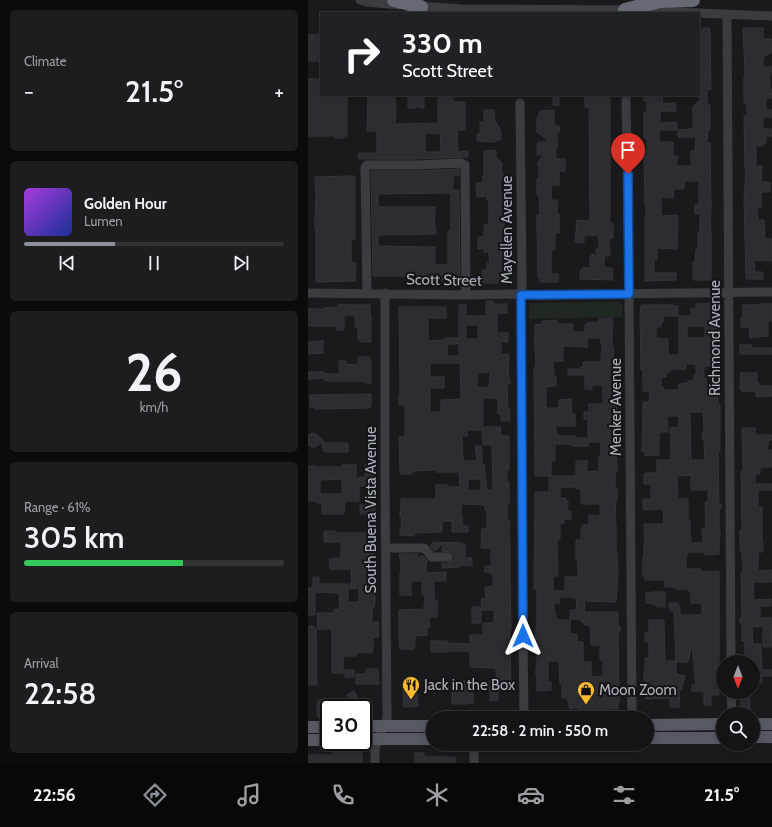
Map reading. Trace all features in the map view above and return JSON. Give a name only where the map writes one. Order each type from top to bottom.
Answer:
[{"type":"highway","points":[[394,0],[421,7]]},
{"type":"highway","points":[[625,11],[660,1],[694,0]]},
{"type":"main road","points":[[654,725],[716,724]]},
{"type":"main road","points":[[760,724],[772,724]]},
{"type":"main road","points":[[654,731],[680,729],[690,725]]},
{"type":"main road","points":[[372,726],[426,726]]},
{"type":"main road","points":[[308,727],[320,727]]},
{"type":"main road","points":[[760,737],[772,737]]},
{"type":"main road","points":[[654,738],[716,738]]},
{"type":"main road","points":[[372,739],[426,739]]},
{"type":"main road","points":[[308,740],[320,740]]},
{"type":"street","points":[[360,0],[366,2],[421,7],[463,9],[659,12]]},
{"type":"street","points":[[700,13],[772,16]]},
{"type":"street","name":"Richmond Avenue","points":[[727,14],[731,655]]},
{"type":"street","name":"Menker Avenue","points":[[626,96],[632,711]]},
{"type":"street","name":"Mayellen Avenue","points":[[520,103],[524,711]]},
{"type":"street","points":[[367,293],[365,168],[367,165],[461,163],[465,165],[466,295]]},
{"type":"street","name":"Scott Street","points":[[308,293],[521,295],[772,292]]},
{"type":"street","name":"South Buena Vista Avenue","points":[[375,763],[375,748],[388,718],[385,293]]},
{"type":"street","points":[[386,548],[424,548],[432,557],[448,557]]},
{"type":"street","points":[[474,751],[474,763]]},
{"type":"shaded area","points":[[619,302],[622,305],[622,317],[529,319],[529,307],[532,303]]},
{"type":"building","points":[[702,28],[709,28],[711,89],[707,90],[707,105],[710,105],[710,129],[708,129],[707,143],[710,143],[711,280],[693,280],[693,262],[695,262],[696,249],[698,249],[698,232],[700,232],[700,214],[695,214],[695,205],[699,205],[699,181],[684,181],[684,189],[674,189],[673,198],[661,197],[661,216],[677,215],[678,217],[677,249],[657,248],[657,260],[654,260],[654,273],[676,273],[676,280],[645,281],[646,205],[644,151],[647,151],[647,138],[644,138],[644,112],[647,112],[647,101],[644,101],[644,96],[662,96],[663,104],[675,103],[676,111],[660,111],[660,123],[677,122],[677,130],[659,130],[659,142],[673,142],[673,156],[677,156],[677,166],[691,166],[691,151],[695,151],[696,137],[678,137],[678,130],[693,129],[693,107],[702,98],[699,98],[699,96],[700,32],[702,32]]},
{"type":"building","points":[[743,28],[763,28],[763,39],[771,39],[772,43],[771,53],[763,57],[763,67],[772,67],[772,73],[770,73],[770,90],[772,90],[772,98],[766,98],[766,110],[772,110],[772,117],[763,117],[763,129],[772,129],[772,136],[766,136],[766,143],[763,143],[763,146],[756,146],[756,166],[762,166],[761,182],[769,182],[770,184],[770,192],[761,192],[761,207],[757,207],[758,220],[764,220],[765,239],[772,239],[772,261],[754,260],[755,272],[763,272],[763,279],[746,279],[744,199],[746,170],[744,116],[747,116],[747,104],[744,102],[745,76]]},
{"type":"building","points":[[320,34],[320,61],[308,61],[308,35]]},
{"type":"building","points":[[308,79],[320,79],[320,96],[347,96],[347,136],[344,136],[344,138],[335,138],[335,136],[308,136]]},
{"type":"building","points":[[368,96],[395,96],[395,124],[438,123],[438,96],[453,96],[453,102],[465,102],[465,130],[457,130],[458,152],[468,151],[468,157],[359,159],[358,153],[377,153],[377,131],[367,131]],"holes":[[[425,134],[440,134],[441,152],[425,152]]]},
{"type":"building","points":[[408,96],[424,96],[424,108],[416,106],[416,108],[408,108]]},
{"type":"building","points":[[559,96],[559,105],[553,105],[553,97]]},
{"type":"building","points":[[585,96],[610,96],[610,223],[613,224],[613,238],[609,239],[610,256],[604,256],[604,268],[612,268],[613,280],[580,279],[580,272],[582,268],[590,268],[590,257],[592,254],[597,257],[596,249],[599,249],[598,235],[584,235],[584,243],[575,242],[577,220],[590,221],[589,107],[585,107]]},
{"type":"building","points":[[484,110],[494,110],[494,119],[501,131],[501,140],[496,140],[496,142],[477,141],[477,135],[480,134],[480,122],[484,122]]},
{"type":"building","points":[[554,110],[554,125],[559,126],[560,131],[557,131],[557,149],[555,147],[556,159],[565,159],[565,171],[559,171],[559,185],[551,185],[551,200],[557,200],[559,233],[555,233],[555,250],[552,250],[551,256],[551,274],[558,274],[558,282],[540,282],[540,278],[538,278],[537,233],[537,215],[540,215],[539,195],[537,195],[539,166],[537,164],[543,155],[537,155],[537,146],[538,142],[549,142],[536,131],[537,118],[540,111]]},
{"type":"building","points":[[496,150],[496,157],[502,163],[501,173],[503,173],[503,181],[500,181],[501,198],[503,198],[503,204],[501,204],[501,216],[504,216],[502,246],[504,260],[501,260],[501,271],[504,271],[504,279],[501,279],[501,283],[483,283],[482,270],[487,270],[487,263],[490,263],[489,252],[484,252],[484,248],[478,249],[478,237],[484,237],[484,225],[489,224],[489,200],[487,200],[487,196],[477,197],[476,183],[483,183],[484,151]]},
{"type":"building","points":[[459,169],[459,176],[453,176],[453,190],[459,190],[460,279],[440,280],[440,276],[373,276],[371,171]],"holes":[[[451,193],[451,231],[448,231],[448,265],[435,265],[435,247],[378,246],[378,235],[436,234],[434,217],[435,207],[378,207],[378,194]]]},
{"type":"building","points":[[355,176],[355,239],[351,239],[351,262],[356,263],[355,281],[316,282],[315,177]]},
{"type":"building","points":[[486,301],[493,301],[493,304],[507,304],[507,313],[497,313],[497,333],[508,333],[508,342],[501,342],[501,354],[509,354],[508,378],[510,378],[510,384],[507,384],[510,421],[501,421],[501,414],[498,414],[498,398],[483,398],[483,427],[501,427],[500,436],[509,436],[509,470],[507,470],[507,482],[509,482],[509,504],[507,504],[507,520],[510,520],[511,690],[498,691],[498,700],[490,701],[489,681],[496,681],[496,668],[470,667],[470,651],[431,652],[431,641],[447,641],[447,643],[470,644],[470,635],[483,635],[483,623],[494,623],[494,610],[482,610],[481,599],[486,599],[485,587],[493,586],[493,574],[491,574],[491,572],[485,572],[485,566],[491,566],[491,548],[481,548],[482,529],[487,529],[487,510],[485,510],[485,505],[461,504],[463,526],[468,526],[468,532],[452,532],[452,521],[442,521],[442,532],[415,533],[414,536],[400,535],[402,517],[400,517],[401,499],[436,499],[436,485],[460,487],[459,472],[436,472],[436,470],[412,471],[412,474],[400,474],[399,437],[405,437],[405,405],[399,405],[399,307],[446,307],[446,318],[428,318],[428,341],[445,340],[445,338],[459,338],[459,305],[466,305],[466,316],[486,316]],"holes":[[[466,325],[478,325],[478,339],[466,339]],[[447,344],[459,344],[459,356],[447,356]],[[430,363],[460,363],[461,399],[441,400],[441,412],[430,412],[430,388],[444,388],[444,377],[430,377]],[[490,372],[489,388],[477,387],[478,373]],[[467,430],[482,430],[483,445],[492,445],[493,490],[487,490],[484,464],[482,464],[481,446],[475,446],[477,461],[463,461],[462,436],[467,436]],[[468,479],[481,479],[481,490],[468,491]]]},
{"type":"building","points":[[717,303],[718,323],[716,323],[718,355],[716,355],[716,366],[704,366],[704,378],[706,378],[707,385],[709,384],[709,387],[717,387],[718,404],[720,404],[720,451],[718,451],[719,504],[721,504],[721,509],[719,509],[719,554],[704,555],[704,552],[687,552],[686,557],[686,569],[701,569],[701,572],[719,571],[719,655],[716,655],[716,695],[711,695],[711,705],[704,705],[704,691],[692,691],[692,685],[696,685],[692,645],[688,662],[676,662],[674,611],[670,611],[669,603],[678,603],[678,606],[680,606],[680,615],[702,615],[702,603],[691,603],[691,591],[689,591],[689,589],[665,587],[665,580],[645,580],[645,576],[643,576],[645,544],[644,524],[664,524],[663,509],[643,510],[643,499],[651,499],[651,484],[644,484],[644,474],[657,473],[657,460],[671,460],[670,428],[679,427],[679,416],[667,416],[668,432],[659,432],[659,455],[645,456],[645,452],[642,452],[643,402],[650,402],[649,391],[643,391],[643,370],[641,370],[641,305],[678,306],[678,316],[663,316],[661,327],[656,327],[656,338],[668,339],[668,355],[679,355],[679,316],[691,316],[691,309],[696,309],[696,304]],"holes":[[[687,326],[705,326],[705,338],[687,338]],[[686,364],[696,364],[696,375],[694,375],[694,381],[679,384],[679,390],[663,390],[663,387],[661,387],[661,377],[666,377],[666,373],[670,372],[670,369],[686,369]],[[690,412],[703,412],[704,432],[702,432],[705,460],[691,460]],[[691,475],[691,490],[708,490],[708,502],[705,502],[706,528],[702,528],[703,543],[691,543],[690,520],[688,520],[688,499],[678,499],[677,476]]]},
{"type":"building","points":[[772,304],[772,321],[768,321],[768,336],[750,338],[749,327],[741,327],[743,305]]},
{"type":"building","points":[[338,305],[370,305],[371,342],[361,342],[361,340],[358,340],[358,327],[355,327],[355,315],[344,315],[344,330],[337,330],[337,326],[308,326],[308,309],[323,309],[338,307]]},
{"type":"building","points":[[612,318],[612,346],[616,375],[617,429],[617,472],[615,472],[615,489],[617,489],[617,501],[615,523],[618,573],[616,602],[585,601],[584,612],[618,612],[618,626],[620,626],[620,632],[618,633],[618,709],[607,709],[607,711],[578,711],[578,707],[570,709],[567,698],[562,698],[559,661],[548,661],[548,682],[551,682],[551,690],[537,691],[537,648],[535,648],[537,627],[537,590],[534,589],[535,492],[549,492],[549,476],[535,476],[535,325],[542,324],[542,321],[557,320],[557,324],[573,324],[573,332],[585,332],[585,325],[587,325],[587,323],[599,322],[599,319]],"holes":[[[587,338],[600,338],[602,343],[601,362],[583,362],[583,367],[580,369],[568,369],[568,375],[585,375],[585,389],[592,389],[592,385],[603,385],[603,404],[589,404],[589,412],[584,412],[584,419],[588,419],[588,438],[558,436],[555,426],[575,426],[575,414],[572,414],[571,399],[559,400],[559,408],[546,408],[546,387],[556,386],[553,361],[563,361],[563,346],[587,347]],[[588,442],[601,442],[599,471],[587,472],[587,461],[576,461],[576,476],[551,476],[551,461],[555,461],[555,444],[588,446]],[[560,487],[577,487],[577,489],[581,489],[581,504],[600,504],[600,516],[589,515],[589,525],[583,525],[583,528],[581,528],[581,540],[576,540],[578,577],[565,577],[565,591],[553,591],[553,576],[558,576],[557,539],[560,539],[560,524],[564,523],[564,519],[571,519],[571,511],[568,511],[568,501],[566,501],[566,498],[560,498]],[[559,597],[577,598],[576,610],[570,610],[570,619],[581,619],[581,622],[584,622],[584,625],[590,625],[591,645],[600,645],[600,660],[603,660],[603,676],[591,676],[591,662],[583,662],[583,642],[577,642],[577,634],[570,634],[570,620],[556,620],[554,603],[560,603]]]},
{"type":"building","points":[[323,341],[323,353],[308,354],[308,342]]},
{"type":"building","points":[[740,345],[752,345],[752,348],[772,348],[772,354],[740,354]]},
{"type":"building","points":[[358,357],[370,357],[371,383],[360,381],[325,381],[325,374],[339,374],[339,361],[346,361],[346,364],[358,365]]},
{"type":"building","points":[[308,372],[324,372],[324,378],[308,379]]},
{"type":"building","points":[[741,373],[757,373],[757,383],[759,383],[759,386],[771,386],[772,396],[756,397],[756,392],[741,391]]},
{"type":"building","points":[[371,394],[370,408],[315,409],[315,407],[310,407],[310,395]]},
{"type":"building","points":[[742,428],[755,428],[755,435],[772,435],[772,440],[769,440],[767,450],[772,450],[772,467],[760,467],[760,474],[755,474],[755,484],[772,484],[772,490],[758,490],[758,507],[762,507],[763,552],[758,552],[758,571],[772,570],[772,582],[753,582],[754,600],[771,599],[771,606],[760,606],[760,618],[771,618],[772,647],[763,647],[763,626],[752,627],[753,644],[761,644],[762,670],[772,670],[772,676],[762,676],[762,683],[760,683],[760,655],[745,655],[745,641],[742,641],[742,623],[740,623],[740,618],[742,618],[741,573],[743,573],[742,551],[740,551],[740,530],[742,530],[741,471],[743,471]]},
{"type":"building","points":[[312,433],[316,434],[326,443],[348,443],[348,452],[324,452],[322,442],[315,447],[311,447],[308,445],[308,435]]},
{"type":"building","points":[[365,464],[374,464],[373,486],[359,486],[359,501],[345,501],[344,514],[322,514],[322,503],[317,503],[317,501],[308,501],[308,466],[342,467],[342,465],[356,465],[356,478],[365,477]],"holes":[[[342,479],[342,494],[320,494],[320,480]]]},
{"type":"building","points":[[360,505],[375,505],[375,514],[360,514]]},
{"type":"building","points":[[335,531],[337,533],[374,533],[374,558],[376,558],[376,567],[374,567],[375,602],[374,608],[372,608],[372,622],[378,622],[379,637],[373,638],[372,653],[356,652],[356,656],[343,656],[343,673],[332,673],[332,629],[318,629],[317,613],[334,613],[334,610],[340,609],[339,593],[315,592],[315,615],[308,615],[308,588],[313,588],[313,577],[319,577],[319,584],[348,584],[348,602],[359,602],[359,588],[350,589],[350,583],[352,583],[351,569],[330,569],[329,559],[341,558],[341,542],[324,542],[324,532]]},
{"type":"building","points":[[434,542],[465,544],[465,558],[472,558],[472,566],[460,565],[460,567],[442,568],[442,563],[448,563],[453,560],[454,557],[451,552],[442,551],[443,543],[435,551],[430,546]]},
{"type":"building","points":[[399,554],[418,554],[418,559],[422,555],[427,560],[426,573],[446,572],[446,581],[434,581],[434,600],[437,600],[437,617],[429,617],[430,627],[427,628],[427,635],[415,636],[414,649],[400,649],[399,610],[424,609],[425,595],[422,595],[422,581],[411,581],[411,595],[400,595],[401,560]]},
{"type":"building","points":[[665,592],[665,607],[657,607],[657,605],[646,603],[646,593]]},
{"type":"building","points":[[472,607],[481,607],[481,623],[472,623]]},
{"type":"building","points":[[649,620],[664,620],[665,661],[676,661],[676,674],[685,676],[681,690],[679,690],[680,707],[670,707],[670,698],[646,699],[644,672],[645,658],[649,658],[649,642],[645,642],[645,633],[649,633]]},
{"type":"building","points":[[310,625],[316,628],[317,685],[308,685],[308,629]]},
{"type":"building","points":[[366,669],[378,669],[379,684],[356,684],[356,674],[366,674]]},
{"type":"building","points":[[345,670],[354,670],[354,677],[345,677]]},
{"type":"building","points":[[452,681],[468,681],[468,693],[473,693],[473,703],[452,704]]},
{"type":"building","name":"Jack in the Box","points":[[416,687],[418,706],[404,707],[403,688]]},
{"type":"building","points":[[354,691],[357,698],[349,699],[347,695]]},
{"type":"building","points":[[741,699],[750,699],[750,707],[741,707]]},
{"type":"building","points":[[318,700],[320,700],[320,717],[317,717]]},
{"type":"building","points":[[333,751],[362,751],[362,763],[308,763],[308,755],[332,755]]},
{"type":"building","points":[[415,753],[424,753],[424,757],[455,757],[455,763],[415,763]]},
{"type":"place","name":"Jack in the Box","points":[[411,700]]},
{"type":"place","name":"Moon Zoom","points":[[586,705]]},
{"type":"route","points":[[523,636],[521,295],[629,294],[628,174]]}]
